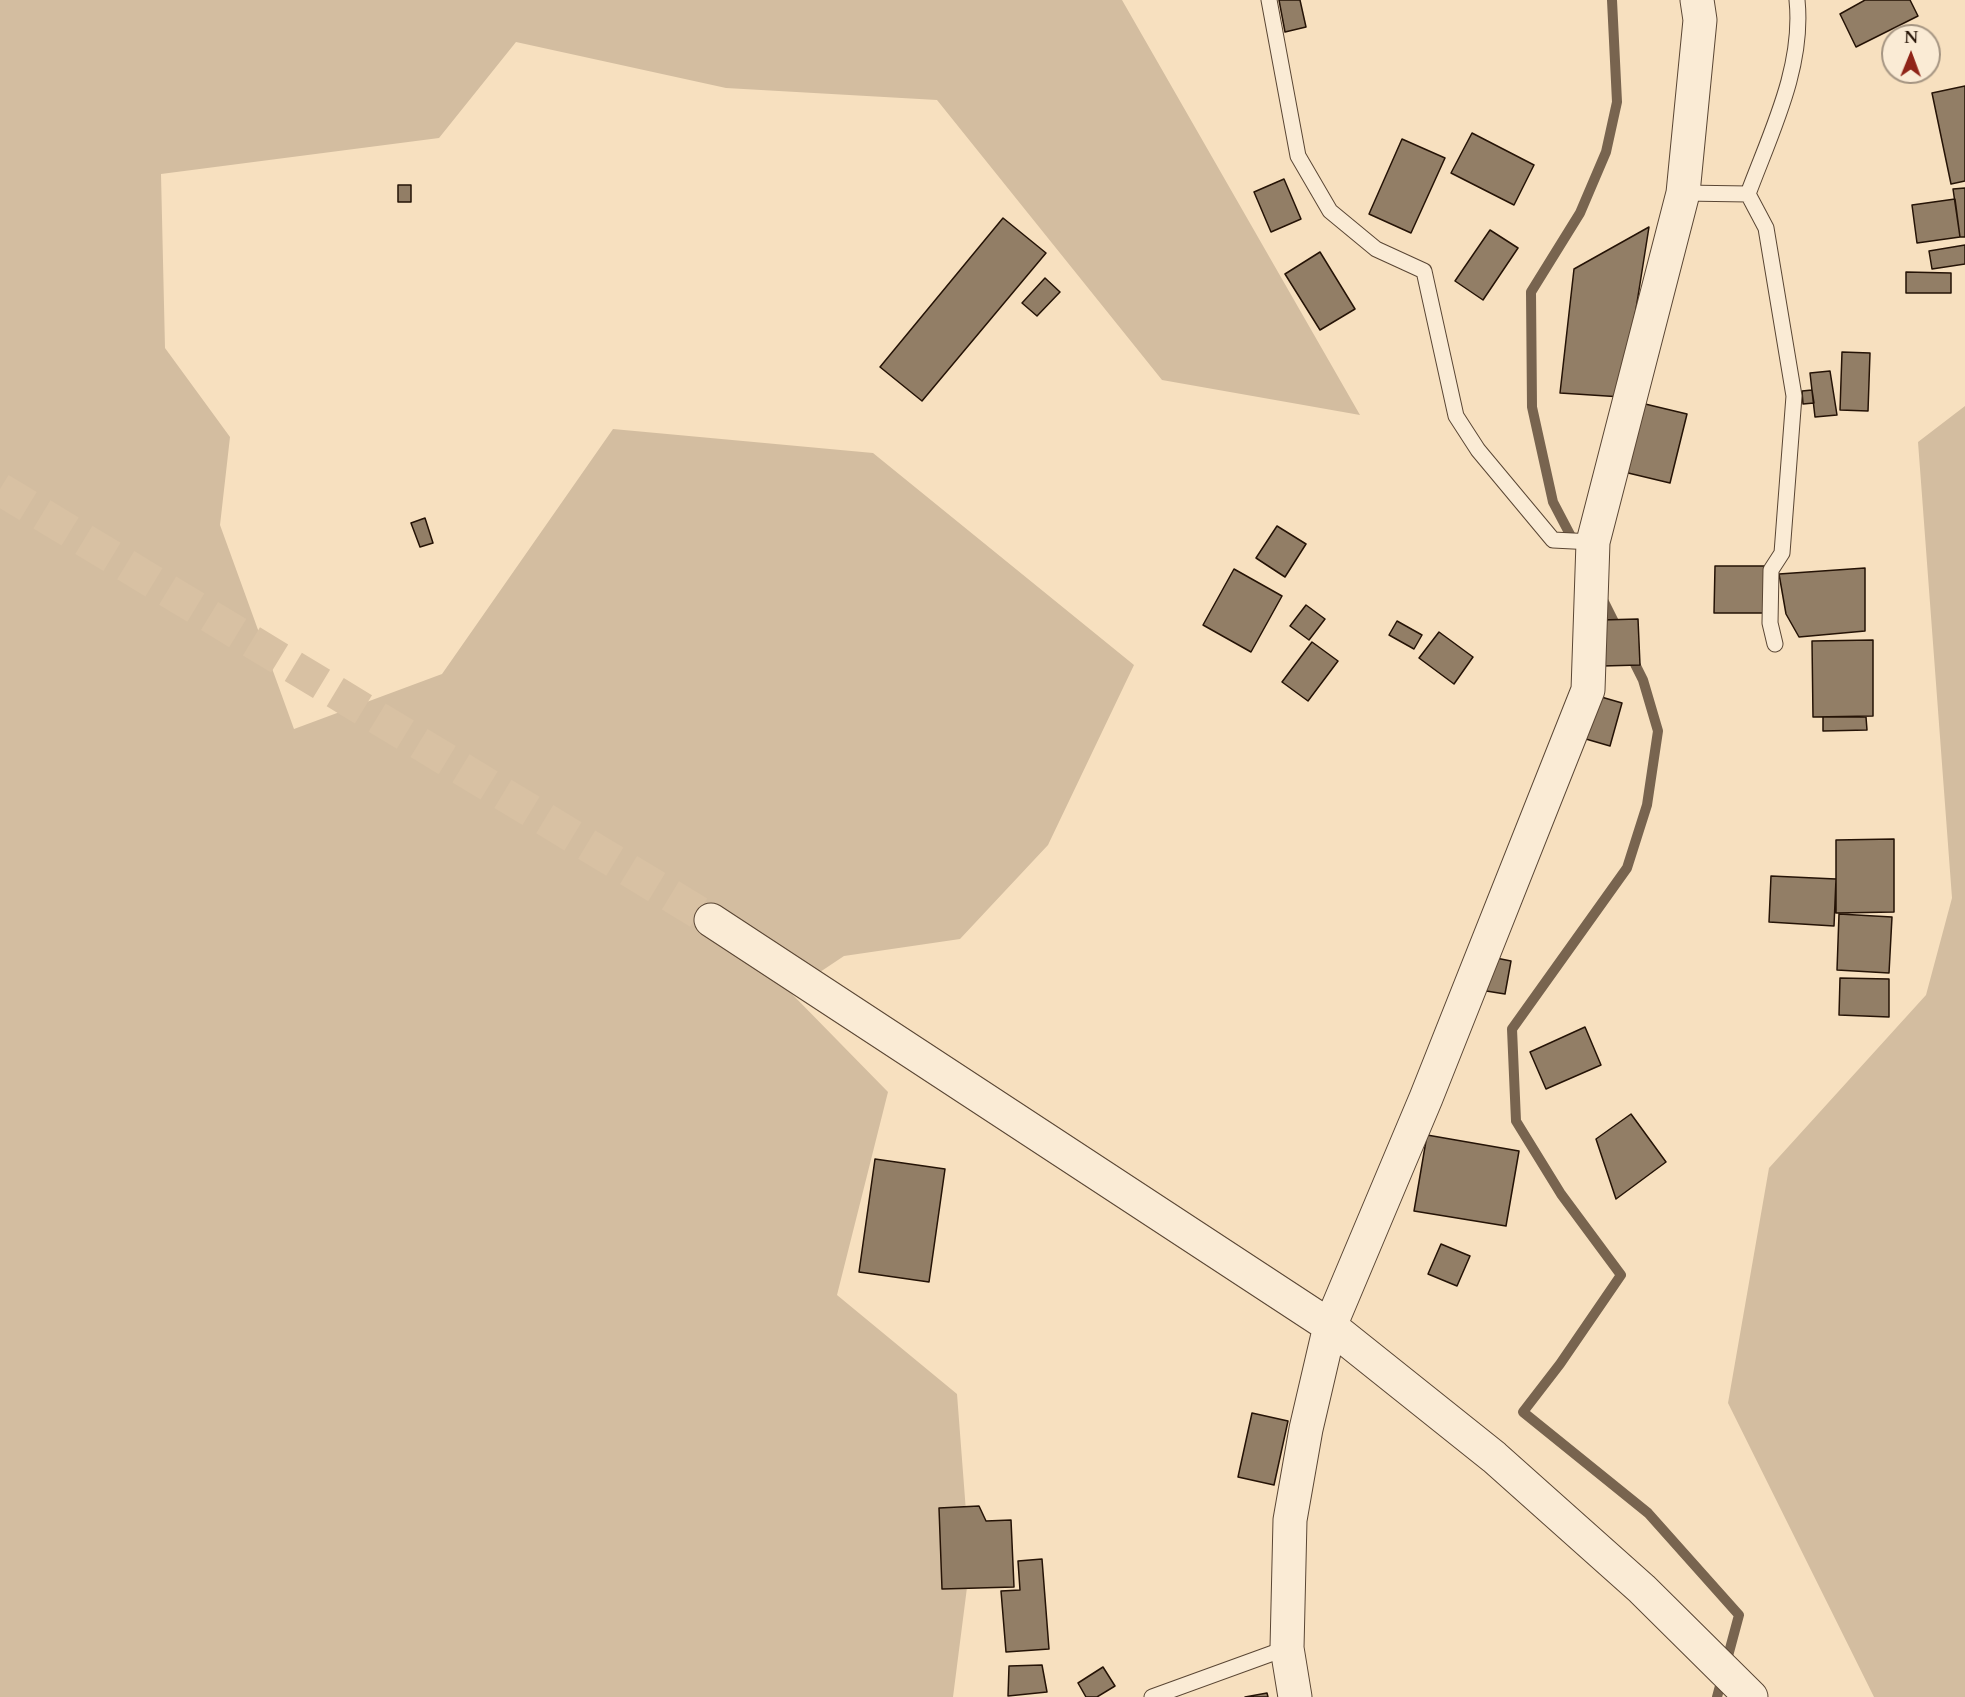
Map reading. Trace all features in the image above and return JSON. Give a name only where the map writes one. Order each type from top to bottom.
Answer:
[{"type":"street","points":[[1295,1697],[1287,1648],[1290,1520],[1306,1429],[1330,1326],[1426,1098],[1588,690],[1593,542],[1683,193],[1700,20],[1697,0]]},
{"type":"street","points":[[711,920],[1330,1326],[1494,1457],[1642,1589],[1751,1697]]},
{"type":"lane","points":[[1269,0],[1298,156],[1330,211],[1376,249],[1424,271],[1456,416],[1478,450],[1553,540],[1593,542]]},
{"type":"lane","points":[[1775,644],[1770,623],[1771,570],[1782,553],[1794,396],[1766,228],[1748,194],[1791,77],[1800,22],[1797,0]]},
{"type":"lane","points":[[1683,193],[1748,194]]},
{"type":"lane","points":[[1152,1697],[1287,1648]]},
{"type":"shaded area","points":[[0,0],[1122,0],[1360,415],[1162,380],[937,100],[726,88],[516,42],[439,138],[161,174],[165,348],[230,437],[220,525],[294,729],[442,674],[613,429],[873,453],[1134,665],[1048,845],[960,939],[844,956],[790,992],[888,1092],[837,1295],[957,1394],[970,1564],[953,1697],[0,1697]]},
{"type":"shaded area","points":[[1965,406],[1965,1697],[1874,1697],[1728,1403],[1769,1168],[1926,995],[1952,898],[1918,442]]},
{"type":"building","points":[[1279,0],[1300,0],[1306,27],[1285,32]]},
{"type":"building","points":[[1865,0],[1910,0],[1918,16],[1902,24],[1881,24],[1881,34],[1856,47],[1840,14]]},
{"type":"building","points":[[1965,86],[1965,181],[1951,184],[1932,93]]},
{"type":"building","points":[[1472,133],[1534,165],[1514,205],[1451,173]]},
{"type":"building","points":[[1402,139],[1445,158],[1411,233],[1369,214]]},
{"type":"building","points":[[1284,179],[1301,219],[1271,232],[1254,192]]},
{"type":"building","points":[[398,185],[411,185],[411,202],[398,202]]},
{"type":"building","points":[[1965,188],[1965,237],[1960,237],[1953,189]]},
{"type":"building","points":[[1955,199],[1960,237],[1917,243],[1912,205]]},
{"type":"building","points":[[1003,218],[1046,253],[922,401],[880,367]]},
{"type":"building","points":[[1649,227],[1622,397],[1560,393],[1574,269]]},
{"type":"building","points":[[1490,230],[1518,248],[1483,300],[1455,281]]},
{"type":"building","points":[[1965,245],[1965,264],[1932,269],[1929,251]]},
{"type":"building","points":[[1320,252],[1355,309],[1320,330],[1285,274]]},
{"type":"building","points":[[1906,272],[1951,273],[1951,293],[1906,293]]},
{"type":"building","points":[[1045,278],[1060,292],[1037,316],[1022,303]]},
{"type":"building","points":[[1842,352],[1870,353],[1868,411],[1840,410]]},
{"type":"building","points":[[1830,371],[1837,415],[1815,417],[1810,373]]},
{"type":"building","points":[[1812,390],[1814,403],[1803,404],[1802,391]]},
{"type":"building","points":[[1641,403],[1687,414],[1670,483],[1624,472]]},
{"type":"building","points":[[425,518],[433,543],[420,547],[411,523]]},
{"type":"building","points":[[1277,526],[1306,544],[1285,577],[1256,558]]},
{"type":"building","points":[[1715,566],[1764,566],[1764,613],[1714,613]]},
{"type":"building","points":[[1865,568],[1865,631],[1799,637],[1786,614],[1779,574]]},
{"type":"building","points":[[1234,569],[1282,596],[1251,652],[1203,625]]},
{"type":"building","points":[[1306,605],[1325,619],[1309,640],[1290,626]]},
{"type":"building","points":[[1638,619],[1640,665],[1602,666],[1601,620]]},
{"type":"building","points":[[1397,621],[1422,635],[1414,649],[1389,635]]},
{"type":"building","points":[[1439,632],[1473,657],[1454,684],[1419,658]]},
{"type":"building","points":[[1873,640],[1873,716],[1813,717],[1812,641]]},
{"type":"building","points":[[1312,642],[1338,661],[1308,701],[1282,682]]},
{"type":"building","points":[[1591,694],[1622,703],[1610,746],[1579,737]]},
{"type":"building","points":[[1823,717],[1866,717],[1867,730],[1823,731]]},
{"type":"building","points":[[1894,839],[1894,912],[1836,913],[1836,840]]},
{"type":"building","points":[[1771,876],[1836,879],[1834,926],[1769,922]]},
{"type":"building","points":[[1839,914],[1892,917],[1889,973],[1837,970]]},
{"type":"building","points":[[1486,956],[1511,961],[1505,994],[1480,990]]},
{"type":"building","points":[[1840,978],[1889,979],[1889,1017],[1839,1015]]},
{"type":"building","points":[[1585,1027],[1601,1065],[1546,1089],[1530,1052]]},
{"type":"building","points":[[1631,1114],[1666,1162],[1616,1199],[1596,1139]]},
{"type":"building","points":[[1427,1135],[1519,1151],[1506,1226],[1414,1211]]},
{"type":"building","points":[[875,1159],[945,1169],[929,1282],[859,1272]]},
{"type":"building","points":[[1441,1244],[1470,1256],[1457,1286],[1428,1274]]},
{"type":"building","points":[[1252,1413],[1288,1421],[1274,1485],[1238,1477]]},
{"type":"building","points":[[979,1506],[986,1521],[1011,1520],[1014,1587],[942,1589],[939,1508]]},
{"type":"building","points":[[1042,1559],[1049,1649],[1006,1652],[1001,1591],[1020,1590],[1018,1561]]},
{"type":"building","points":[[1042,1665],[1047,1692],[1008,1696],[1009,1666]]},
{"type":"building","points":[[1103,1667],[1115,1686],[1097,1697],[1086,1697],[1078,1683]]},
{"type":"building","points":[[1267,1693],[1268,1697],[1245,1697]]},
{"type":"waterway","points":[[1575,544],[1553,502],[1532,407],[1531,292],[1580,213],[1606,152],[1617,102],[1612,0]]},
{"type":"waterway","points":[[1601,596],[1618,630]]},
{"type":"waterway","points":[[1629,652],[1643,680],[1658,731],[1647,805],[1627,868],[1512,1029],[1516,1121],[1561,1194],[1621,1275],[1560,1364],[1523,1412],[1648,1513],[1739,1615],[1717,1697]]},
{"type":"tunnel","points":[[0,489],[711,920]]}]
